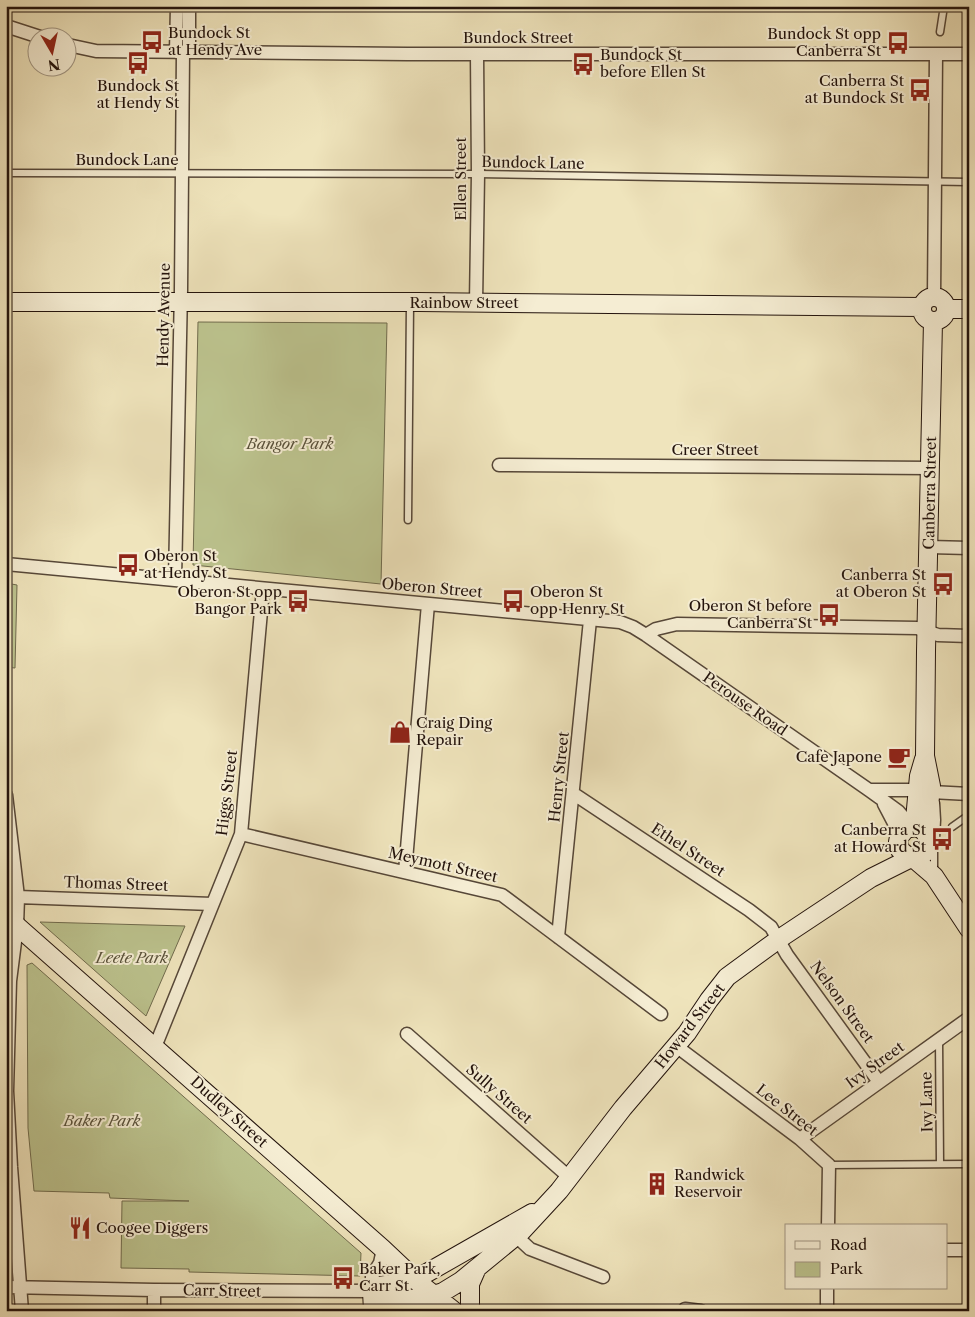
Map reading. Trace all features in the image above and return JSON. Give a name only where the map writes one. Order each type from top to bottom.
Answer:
[{"type":"street","name":"Hendy Avenue","points":[[175,579],[183,52],[177,6]]},
{"type":"street","name":"Hendy Avenue","points":[[183,52],[190,6]]},
{"type":"street","points":[[6,26],[28,33]]},
{"type":"street","name":"Bundock Street","points":[[78,47],[96,50],[183,52],[969,54]]},
{"type":"street","name":"Ellen Street","points":[[476,303],[477,54]]},
{"type":"street","name":"Canberra Street","points":[[917,842],[926,828],[928,789],[925,756],[926,631],[931,468],[936,54]]},
{"type":"street","name":"Rainbow Street","points":[[6,302],[476,303],[969,309]]},
{"type":"street","name":"Creer Street","points":[[500,465],[931,468]]},
{"type":"street","points":[[929,546],[969,548]]},
{"type":"street","name":"Oberon Street","points":[[6,564],[620,622],[646,635]]},
{"type":"street","name":"Higgs Street","points":[[155,1047],[241,834],[263,589]]},
{"type":"street","points":[[405,872],[428,604]]},
{"type":"street","name":"Henry Street","points":[[558,937],[574,794],[590,620]]},
{"type":"street","points":[[646,635],[656,629],[677,624],[917,628],[938,635],[969,636]]},
{"type":"street","name":"Perouse Road","points":[[646,635],[898,811],[917,842],[934,876],[969,929]]},
{"type":"street","points":[[869,790],[928,789],[969,794]]},
{"type":"street","name":"Ethel Street","points":[[574,794],[749,910],[771,927],[779,940]]},
{"type":"street","points":[[6,795],[18,897],[17,926],[10,981],[7,1091],[22,1311]]},
{"type":"street","name":"Perouse Road","points":[[881,799],[895,825],[898,841]]},
{"type":"street","name":"Meymott Street","points":[[241,834],[502,895],[661,1014]]},
{"type":"street","points":[[898,841],[902,853],[917,842]]},
{"type":"street","name":"Howard Street","points":[[871,878],[892,853],[898,841]]},
{"type":"street","name":"Howard Street","points":[[436,1296],[455,1285],[516,1236],[570,1178],[623,1108],[676,1046],[727,977],[871,878],[917,842]]},
{"type":"street","name":"Thomas Street","points":[[18,897],[212,904]]},
{"type":"street","name":"Dudley Street","points":[[6,912],[17,926],[414,1278],[454,1311]]},
{"type":"street","name":"Nelson Street","points":[[779,940],[787,955],[879,1082]]},
{"type":"street","name":"Ivy Street","points":[[800,1139],[969,1018]]},
{"type":"street","name":"Sully Street","points":[[407,1034],[570,1178]]},
{"type":"street","name":"Lee Street","points":[[676,1046],[800,1139],[829,1165]]},
{"type":"street","points":[[828,1224],[829,1165]]},
{"type":"street","name":"Howard Street","points":[[372,1291],[379,1286],[414,1278],[435,1269],[490,1236],[541,1209]]},
{"type":"street","points":[[516,1236],[531,1250],[603,1277]]},
{"type":"street","points":[[373,1311],[372,1276],[380,1263],[383,1249]]},
{"type":"street","points":[[948,1250],[969,1250]]},
{"type":"street","points":[[470,1311],[470,1284],[477,1268]]},
{"type":"street","name":"Carr Street","points":[[6,1287],[372,1291],[386,1298],[436,1296]]},
{"type":"street","points":[[154,1290],[154,1311]]},
{"type":"street","points":[[827,1290],[827,1311]]},
{"type":"street","points":[[685,1309],[701,1311]]},
{"type":"lane","points":[[940,32],[944,6]]},
{"type":"lane","name":"Bundock Lane","points":[[6,173],[478,174],[969,182]]},
{"type":"lane","points":[[408,520],[410,303]]},
{"type":"lane","points":[[928,789],[938,812],[933,859],[934,876]]},
{"type":"lane","points":[[952,826],[969,815]]},
{"type":"lane","name":"Ivy Lane","points":[[939,1040],[940,1164]]},
{"type":"lane","points":[[829,1165],[969,1164]]},
{"type":"green space","name":"Bangor Park","points":[[198,322],[387,323],[381,584],[193,565]]},
{"type":"green space","points":[[6,583],[17,585],[15,668],[6,667]]},
{"type":"green space","name":"Leete Park","points":[[40,922],[185,926],[146,1016]]},
{"type":"green space","name":"Baker Park","points":[[32,963],[361,1253],[360,1276],[189,1272],[189,1269],[121,1268],[122,1201],[189,1201],[110,1198],[109,1193],[34,1191],[28,1128],[27,965]]},
{"type":"place","name":"Bundock St at Hendy Ave","points":[[152,42]]},
{"type":"place","name":"Bundock St opp Canberra St","points":[[898,43]]},
{"type":"place","name":"Bundock St at Hendy St","points":[[138,63]]},
{"type":"place","name":"Bundock St before Ellen St","points":[[583,64]]},
{"type":"place","name":"Canberra St at Bundock St","points":[[920,90]]},
{"type":"place","name":"Oberon St at Hendy St","points":[[128,565]]},
{"type":"place","name":"Canberra St at Oberon St","points":[[943,584]]},
{"type":"place","name":"Oberon St opp Bangor Park","points":[[298,601]]},
{"type":"place","name":"Oberon St opp Henry St","points":[[513,601]]},
{"type":"place","name":"Oberon St before Canberra St","points":[[829,615]]},
{"type":"place","name":"Craig Ding Repair","points":[[400,732]]},
{"type":"place","name":"Cafe Japone","points":[[899,757]]},
{"type":"place","name":"Canberra St at Howard St","points":[[942,839]]},
{"type":"place","name":"Randwick Reservoir","points":[[657,1184]]},
{"type":"place","name":"Coogee Diggers","points":[[80,1228]]},
{"type":"place","name":"Baker Park, Carr St","points":[[343,1278]]}]
